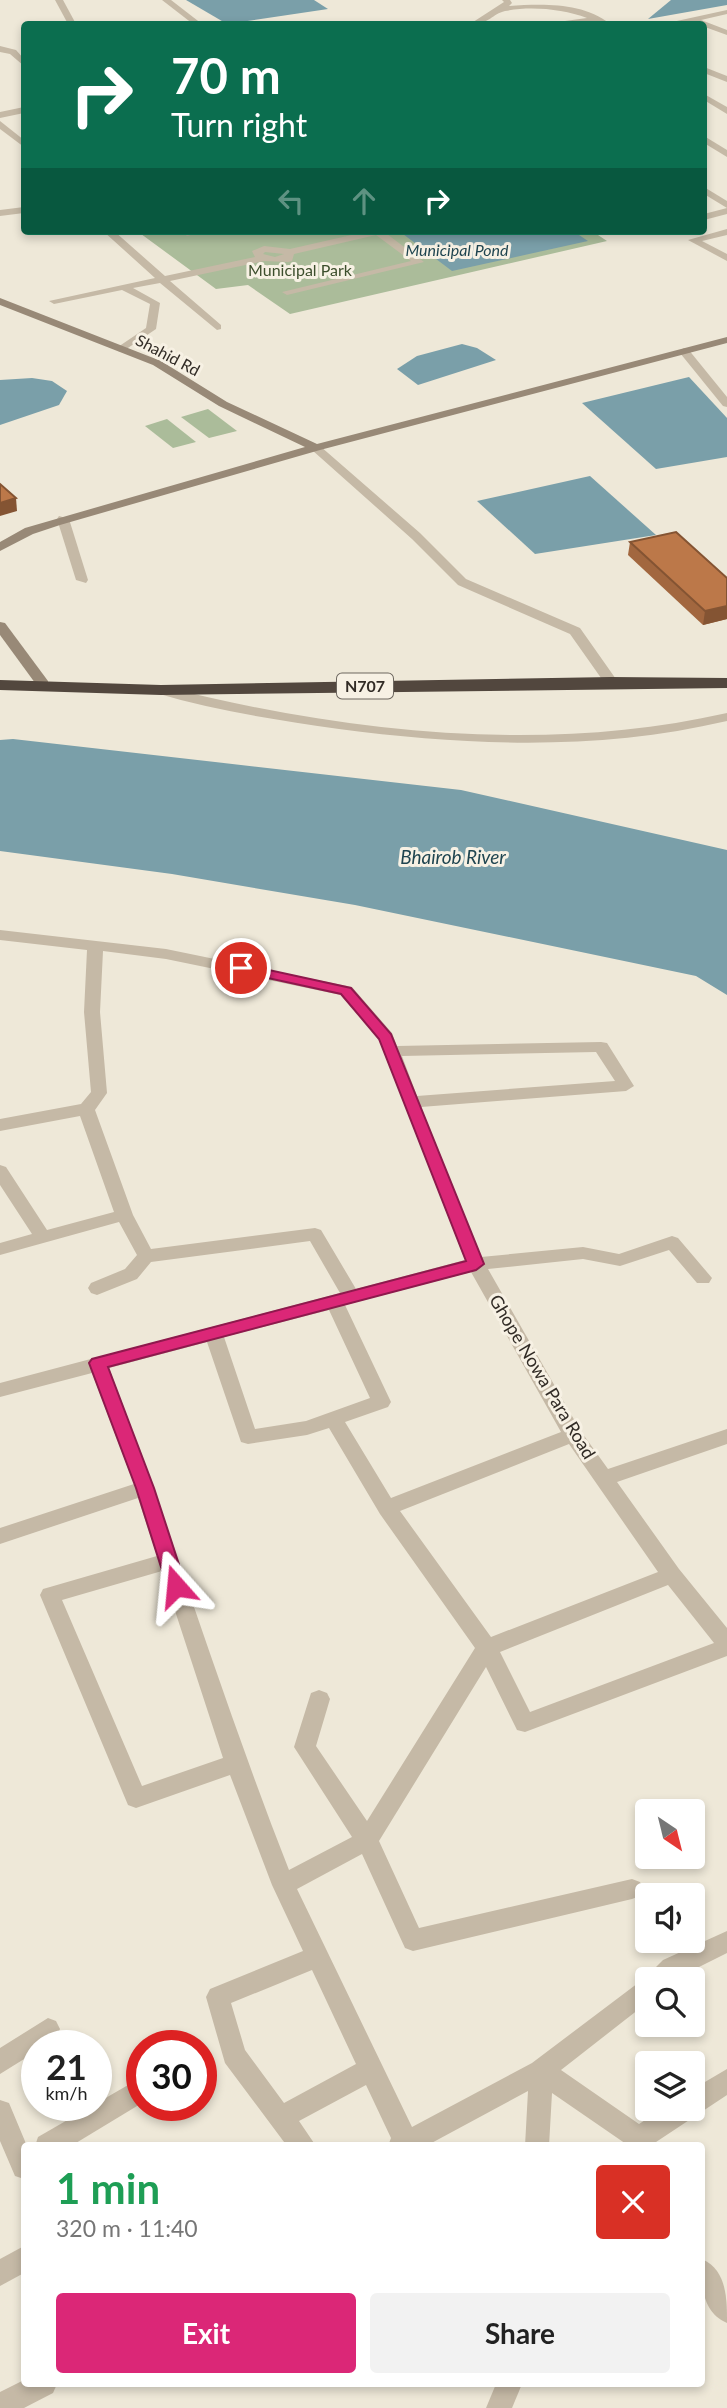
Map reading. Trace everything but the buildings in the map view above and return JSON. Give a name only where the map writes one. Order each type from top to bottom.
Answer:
[{"type":"highway","name":"N707","points":[[1,685],[44,684],[161,690],[611,681],[727,683]]},
{"type":"street","points":[[59,0],[70,21]]},
{"type":"street","points":[[166,0],[194,21]]},
{"type":"street","points":[[542,0],[567,21]]},
{"type":"street","points":[[484,21],[505,4],[575,9],[601,21]]},
{"type":"street","points":[[682,21],[727,12]]},
{"type":"street","points":[[586,21],[597,19]]},
{"type":"street","points":[[692,19],[697,21]]},
{"type":"street","points":[[707,25],[727,33]]},
{"type":"street","points":[[0,49],[13,51],[21,60]]},
{"type":"street","points":[[707,74],[727,71]]},
{"type":"street","points":[[707,74],[727,79]]},
{"type":"street","points":[[707,99],[727,111]]},
{"type":"street","points":[[0,115],[21,111]]},
{"type":"street","points":[[0,124],[21,142]]},
{"type":"street","points":[[707,141],[727,153]]},
{"type":"street","points":[[707,192],[727,205]]},
{"type":"street","points":[[0,213],[21,210]]},
{"type":"street","points":[[707,216],[727,211]]},
{"type":"street","points":[[727,232],[689,238],[727,258]]},
{"type":"street","points":[[112,235],[217,327]]},
{"type":"street","points":[[54,301],[126,289],[262,259],[256,253],[264,249],[290,252],[364,235]]},
{"type":"street","points":[[287,292],[419,262],[381,235]]},
{"type":"street","points":[[122,349],[151,330],[155,303],[126,289]]},
{"type":"street","name":"Shahid Rd","points":[[0,301],[157,363],[223,404],[316,448]]},
{"type":"street","points":[[0,547],[29,531],[63,519],[316,448],[727,340]]},
{"type":"street","points":[[684,351],[727,404]]},
{"type":"street","points":[[316,448],[416,536],[462,582],[575,631],[611,681]]},
{"type":"street","points":[[63,519],[82,580]]},
{"type":"street","points":[[0,627],[44,684]]},
{"type":"street","points":[[161,690],[237,710],[424,736],[646,734],[727,717]]},
{"type":"street","name":"Ghope Nowa Para Road","points":[[1,942],[95,946],[166,954],[346,991],[386,1037],[476,1264],[573,1435],[671,1575],[727,1645]]},
{"type":"street","points":[[0,1125],[86,1109],[99,1093],[92,1012],[95,946]]},
{"type":"street","points":[[391,1051],[601,1047],[626,1086],[410,1102]]},
{"type":"street","points":[[86,1109],[124,1215],[146,1256]]},
{"type":"street","points":[[0,1171],[42,1236]]},
{"type":"street","points":[[0,1250],[124,1215]]},
{"type":"street","points":[[97,1288],[131,1274],[146,1256],[315,1234],[382,1402],[307,1428],[248,1437],[213,1332]]},
{"type":"street","points":[[0,1390],[476,1264],[583,1252],[620,1260],[672,1242],[703,1278]]},
{"type":"street","points":[[98,1363],[145,1488],[236,1763],[283,1885],[371,2068],[402,2142]]},
{"type":"street","points":[[333,1419],[387,1508],[487,1648],[525,1723],[727,1645]]},
{"type":"street","points":[[387,1508],[573,1435]]},
{"type":"street","points":[[603,1479],[727,1436]]},
{"type":"street","points":[[0,1536],[145,1488]]},
{"type":"street","points":[[168,1561],[50,1595],[136,1798],[236,1763]]},
{"type":"street","points":[[283,1885],[368,1840],[487,1648],[671,1575]]},
{"type":"street","points":[[319,1699],[305,1747],[368,1840],[413,1940],[632,1889]]},
{"type":"street","points":[[673,1967],[727,1942]]},
{"type":"street","points":[[301,2142],[234,2055],[218,1997],[319,1956]]},
{"type":"street","points":[[407,2142],[541,2071],[635,1997]]},
{"type":"street","points":[[0,2062],[48,2029]]},
{"type":"street","points":[[280,2118],[371,2068]]},
{"type":"street","points":[[541,2071],[639,2138],[665,2121]]},
{"type":"street","points":[[537,2142],[541,2071]]},
{"type":"street","points":[[705,2095],[727,2081]]},
{"type":"street","points":[[54,2142],[126,2099]]},
{"type":"street","points":[[0,2112],[21,2158]]},
{"type":"street","points":[[0,2273],[21,2261]]},
{"type":"street","points":[[705,2277],[727,2310]]},
{"type":"street","points":[[0,2406],[38,2387]]},
{"type":"street","points":[[499,2408],[508,2387]]},
{"type":"green space","name":"Municipal Park","points":[[142,235],[598,235],[607,241],[290,314],[248,285],[216,289]]},
{"type":"green space","points":[[208,409],[237,431],[209,438],[181,417]]},
{"type":"green space","points":[[167,419],[196,442],[173,448],[145,426]]},
{"type":"water","points":[[186,0],[314,0],[328,9],[247,21],[222,21]]},
{"type":"water","points":[[671,0],[727,0],[727,5],[648,19]]},
{"type":"water","name":"Municipal Pond","points":[[404,235],[579,235],[588,241],[452,271]]},
{"type":"water","points":[[462,344],[477,348],[496,360],[418,385],[397,369],[417,356]]},
{"type":"water","points":[[689,377],[727,418],[727,457],[656,469],[582,403]]},
{"type":"water","points":[[32,378],[52,381],[67,391],[59,405],[0,425],[0,380]]},
{"type":"water","points":[[590,476],[656,535],[535,554],[477,501]]},
{"type":"water","name":"Bhairob River","points":[[13,739],[461,790],[727,850],[727,995],[696,976],[355,905],[172,874],[0,851],[0,740]]},
{"type":"route","points":[[176,1586],[145,1488],[98,1363],[476,1264],[468,1250],[386,1037],[346,991],[241,968]]}]
